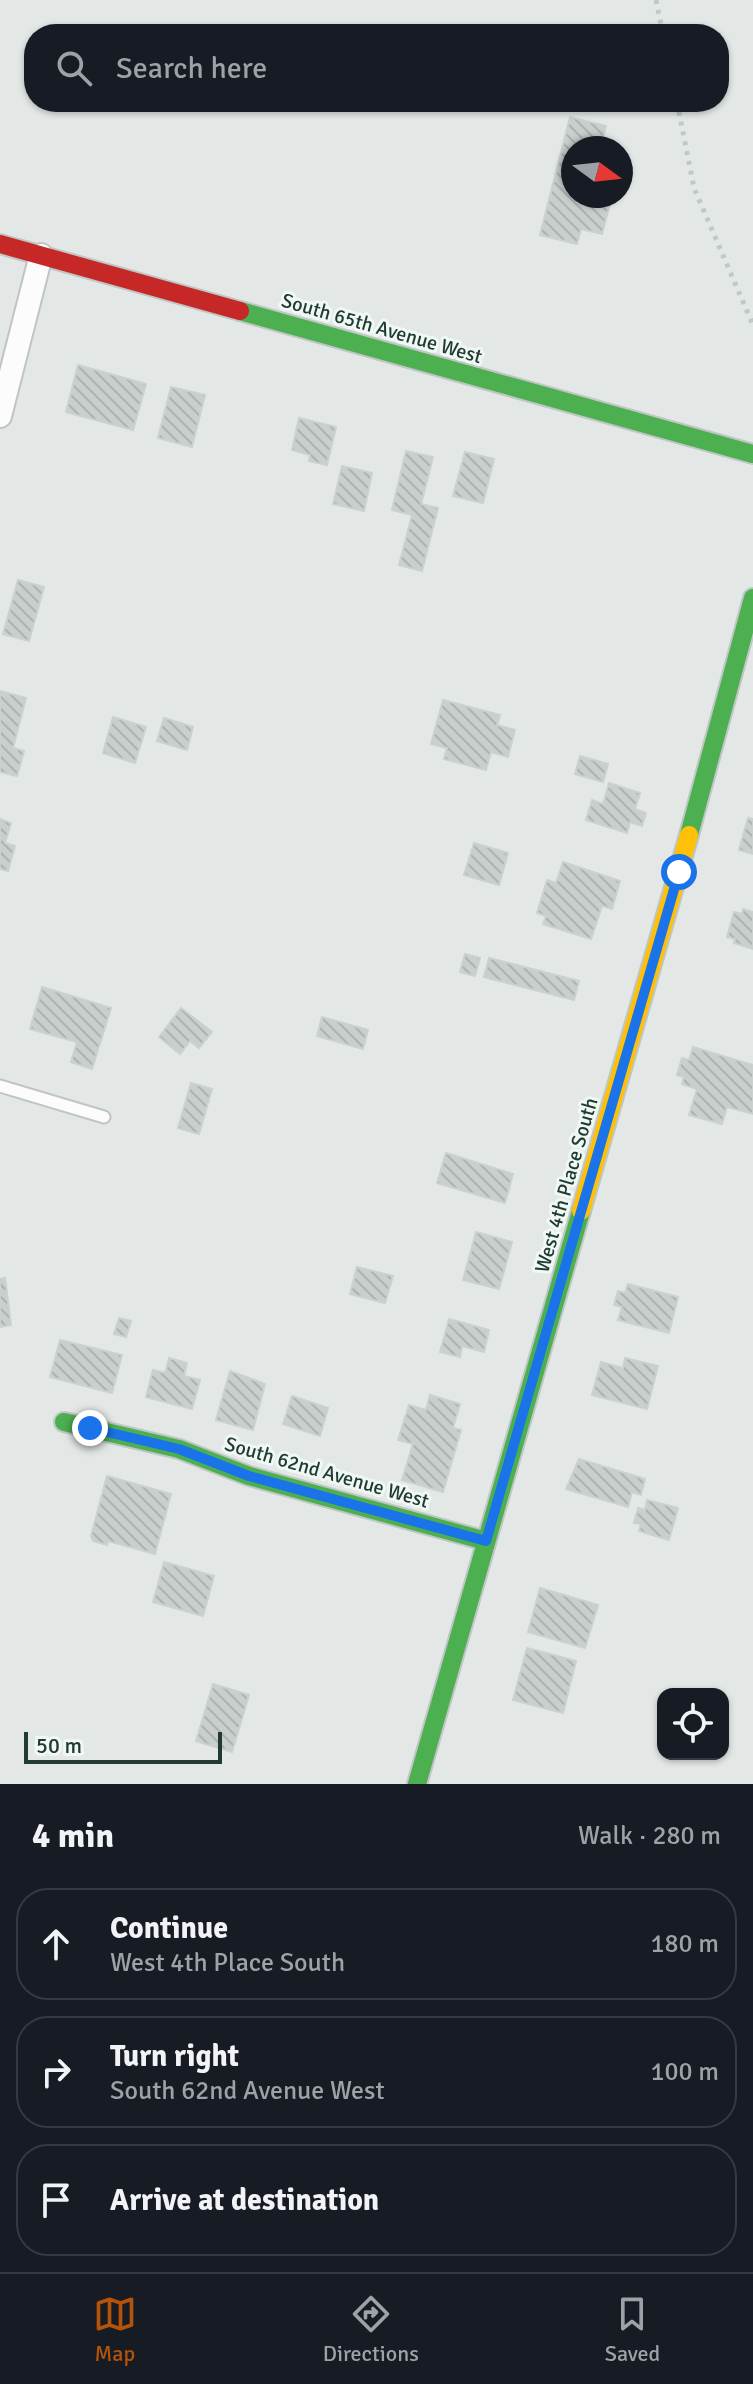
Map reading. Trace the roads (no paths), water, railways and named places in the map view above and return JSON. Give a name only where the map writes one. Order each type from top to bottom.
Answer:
[{"type":"street","name":"South 65th Avenue West","points":[[0,244],[753,454]]},
{"type":"street","points":[[0,416],[41,255]]},
{"type":"street","name":"West 4th Place South","points":[[417,1784],[679,872],[753,598]]},
{"type":"street","name":"South 62nd Avenue West","points":[[64,1422],[179,1449],[249,1476],[486,1541]]},
{"type":"lane","points":[[0,1086],[104,1117]]}]
